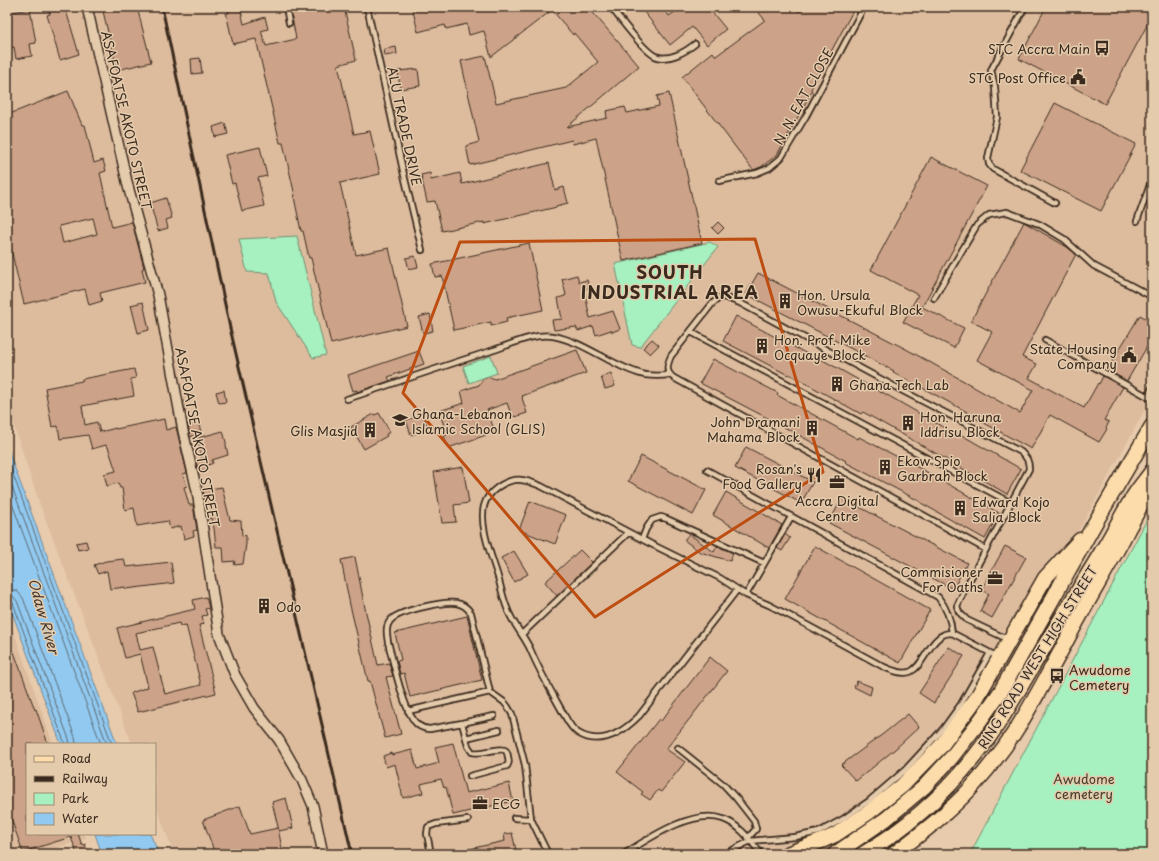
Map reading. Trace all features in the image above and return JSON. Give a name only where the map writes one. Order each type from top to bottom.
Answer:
[{"type":"main road","name":"RING ROAD WEST HIGH STREET","points":[[835,854],[899,809],[924,787],[951,758],[979,722],[1001,691],[1095,523],[1152,426]]},
{"type":"main road","name":"RING ROAD WEST HIGH STREET","points":[[863,854],[895,832],[934,800],[955,780],[978,752],[1008,707],[1138,490],[1152,473]]},
{"type":"main road","name":"RING ROAD WEST HIGH STREET","points":[[894,854],[934,824],[972,786],[1007,743],[1021,723],[1121,543],[1147,490],[1152,473]]},
{"type":"main road","name":"RING ROAD WEST HIGH STREET","points":[[787,854],[835,835],[868,813],[902,786],[941,746],[979,693],[995,655],[1008,640],[1045,578],[1095,523]]},
{"type":"street","name":"ASAFOATSE AKOTO STREET","points":[[87,7],[128,186],[158,295],[183,431],[197,491],[219,634],[235,675],[254,708],[279,740],[302,780],[313,806],[323,854]]},
{"type":"lane","points":[[286,7],[289,23]]},
{"type":"lane","name":"ALU TRADE DRIVE","points":[[367,7],[422,250]]},
{"type":"lane","points":[[611,7],[646,49],[655,56],[662,57],[675,55],[688,50],[696,44]]},
{"type":"lane","name":"N. N. EAT CLOSE","points":[[718,181],[757,173],[769,168],[781,158],[806,116],[864,7]]},
{"type":"lane","points":[[1024,7],[991,70],[995,87],[997,117],[988,158],[992,169],[1055,203]]},
{"type":"lane","points":[[1137,222],[1152,179]]},
{"type":"lane","points":[[934,298],[977,225],[990,215],[1007,212],[1039,224],[1064,239],[1094,266],[1152,296]]},
{"type":"lane","points":[[669,375],[667,368],[668,362],[677,348],[718,298],[729,298],[1021,452],[1028,458],[1029,469],[986,549],[958,606],[959,612],[967,620],[1008,640]]},
{"type":"lane","points":[[691,332],[1011,503]]},
{"type":"lane","points":[[347,399],[474,356],[540,336],[552,336],[570,341],[596,352],[628,369],[646,375],[669,375],[986,549]]},
{"type":"lane","points":[[1045,340],[1150,397],[1152,388]]},
{"type":"lane","points":[[707,470],[938,597],[945,608],[952,633]]},
{"type":"lane","points":[[737,590],[639,716],[630,725],[618,733],[608,737],[598,739],[587,736],[578,733],[573,729],[553,697],[522,634],[505,604],[488,545],[483,515],[484,506],[491,493],[502,484],[512,480],[528,480],[556,493],[642,540],[720,578],[746,595],[769,605],[895,672],[904,673],[914,670],[919,666],[935,641],[944,634],[952,633],[995,655],[943,729],[905,770],[844,819],[819,832],[795,837],[749,839]]},
{"type":"lane","points":[[642,540],[646,529],[652,520],[661,517],[764,563]]},
{"type":"lane","points":[[746,595],[791,517]]},
{"type":"lane","points":[[522,634],[628,532]]},
{"type":"lane","points":[[494,716],[430,729],[419,726],[408,711],[403,699],[388,642],[387,626],[390,620],[396,616],[417,609],[440,604],[455,603],[464,605],[471,613],[490,692],[504,702],[512,714],[525,765],[531,819],[548,854]]},
{"type":"lane","points":[[408,711],[490,692]]},
{"type":"lane","points":[[462,722],[466,738],[472,752],[479,754],[503,749],[506,751],[509,760],[507,766],[470,776]]},
{"type":"lane","points":[[466,738],[499,730]]},
{"type":"lane","points":[[678,748],[723,784],[754,821],[756,829],[749,839],[725,854]]},
{"type":"lane","points":[[624,854],[665,829],[693,818],[714,817],[722,818],[737,827],[761,854]]},
{"type":"lane","points":[[514,818],[531,819]]},
{"type":"lane","points":[[431,854],[427,834],[428,827],[436,824],[468,820]]},
{"type":"lane","points":[[7,845],[10,854]]},
{"type":"highlighted area","points":[[755,239],[823,472],[595,617],[403,393],[460,242]]},
{"type":"shaded area","points":[[7,7],[1152,7],[1152,397],[979,713],[917,787],[827,854],[174,854],[156,806],[156,743],[132,743],[40,505],[7,405]]},
{"type":"shaded area","points":[[7,612],[53,743],[26,743],[26,835],[84,835],[86,838],[39,854],[14,854],[7,833]]},
{"type":"green space","points":[[297,236],[326,355],[313,358],[276,302],[269,273],[247,272],[239,239]]},
{"type":"green space","points":[[710,242],[718,247],[640,347],[632,345],[615,264]]},
{"type":"green space","points":[[491,356],[497,373],[469,383],[463,366]]},
{"type":"green space","name":"Awudome cemetery","points":[[1152,510],[1152,854],[970,854]]},
{"type":"water","name":"Odaw River","points":[[7,443],[11,458],[117,743],[61,743],[7,599]]},
{"type":"water","points":[[95,835],[150,835],[159,854],[102,854]]},
{"type":"building","points":[[48,7],[65,7],[79,54],[60,60],[47,15],[50,14]]},
{"type":"building","points":[[102,7],[137,7],[151,62],[117,70]]},
{"type":"building","points":[[227,7],[240,7],[244,24],[265,17],[268,29],[261,31],[266,46],[296,39],[290,7],[344,7],[356,60],[338,65],[354,134],[370,131],[380,174],[340,183],[356,255],[389,248],[407,326],[331,344],[311,258],[309,258],[303,231],[301,231],[283,143],[280,143],[256,39],[233,44],[226,13],[229,13]]},
{"type":"building","points":[[412,7],[588,7],[639,66],[567,127],[607,118],[606,111],[625,107],[627,113],[659,106],[657,96],[669,93],[702,243],[623,261],[596,138],[573,144],[572,140],[470,165],[466,146],[479,142],[461,61],[485,56],[496,103],[566,88],[598,62],[574,33],[573,35],[552,10],[491,57],[484,31],[469,35],[467,24],[446,29],[445,25],[418,32]]},
{"type":"building","points":[[640,7],[662,7],[669,16],[682,7],[718,7],[712,12],[726,29],[707,45],[692,27],[670,45]]},
{"type":"building","points":[[754,7],[795,7],[799,12],[805,7],[855,7],[777,155],[761,167],[753,170],[682,77],[713,52],[716,56],[765,20]]},
{"type":"building","points":[[1046,7],[1152,7],[1152,16],[1105,104],[1019,59]]},
{"type":"building","points":[[30,9],[36,43],[30,44],[32,56],[16,59],[14,47],[7,48],[7,13]]},
{"type":"building","points":[[396,47],[397,54],[385,56],[384,49]]},
{"type":"building","points":[[200,58],[202,73],[192,74],[191,59]]},
{"type":"building","points":[[418,69],[420,86],[400,89],[398,71]]},
{"type":"building","points":[[68,91],[82,125],[85,125],[94,163],[103,160],[106,171],[100,173],[112,227],[132,222],[144,268],[142,269],[145,282],[100,293],[102,301],[89,305],[85,289],[24,304],[8,237],[7,238],[7,115]],"holes":[[[93,218],[97,234],[63,243],[59,226]]]},
{"type":"building","points":[[1055,103],[1136,144],[1101,211],[1020,170]]},
{"type":"building","points":[[225,123],[228,134],[215,137],[213,127]]},
{"type":"building","points":[[260,147],[267,176],[258,178],[264,206],[242,211],[235,183],[232,184],[225,155]]},
{"type":"building","points":[[931,157],[987,186],[922,307],[964,328],[954,348],[903,322],[918,295],[871,270]]},
{"type":"building","points":[[549,163],[555,190],[564,187],[568,203],[556,206],[557,207],[484,224],[484,222],[442,231],[435,201],[427,202],[421,175],[430,173],[431,180],[460,173],[462,184]]},
{"type":"building","points":[[166,198],[172,218],[166,220],[168,228],[158,231],[150,203]]},
{"type":"building","points":[[718,222],[724,228],[718,234],[712,228]]},
{"type":"building","points":[[1024,222],[1067,247],[1076,254],[1022,357],[1037,364],[1029,378],[1084,408],[1103,376],[1123,387],[1104,420],[1109,422],[1106,428],[1107,429],[1099,442],[1050,415],[1031,449],[893,372],[894,371],[746,294],[758,273],[906,349],[1020,413],[1033,390],[977,360],[992,332],[971,321]]},
{"type":"building","points":[[529,243],[543,310],[506,318],[507,322],[491,326],[491,322],[454,330],[442,276],[435,277],[432,264]]},
{"type":"building","points":[[415,256],[418,267],[409,269],[406,258]]},
{"type":"building","points":[[577,275],[579,282],[587,280],[589,288],[584,289],[590,318],[613,311],[620,329],[612,332],[611,330],[596,335],[593,326],[578,331],[576,327],[554,330],[552,320],[562,319],[558,298],[566,295],[562,279]]},
{"type":"building","points":[[143,302],[149,330],[138,333],[131,305]]},
{"type":"building","points":[[430,314],[433,331],[423,333],[419,317]]},
{"type":"building","name":"State Housing Company","points":[[1140,315],[1152,322],[1152,338],[1127,381],[1107,370]]},
{"type":"building","points":[[736,316],[811,356],[812,354],[1021,469],[1007,494],[863,412],[861,414],[789,374],[788,375],[723,341]]},
{"type":"building","points":[[652,339],[659,345],[650,354],[643,348]]},
{"type":"building","points":[[577,350],[586,373],[522,396],[527,413],[512,417],[507,403],[487,410],[495,432],[448,448],[444,436],[447,435],[439,411],[464,403],[461,391],[479,385],[483,379],[489,377],[495,379]]},
{"type":"building","points":[[419,351],[424,364],[388,377],[390,381],[357,392],[357,390],[353,391],[348,375]]},
{"type":"building","points":[[713,359],[778,393],[777,395],[858,439],[859,437],[925,471],[999,513],[985,539],[921,502],[700,383]]},
{"type":"building","points":[[134,369],[136,378],[131,379],[134,396],[82,406],[85,425],[97,422],[100,432],[164,419],[166,430],[176,427],[187,473],[183,474],[187,486],[184,487],[189,505],[193,505],[197,530],[193,531],[194,536],[184,539],[181,526],[170,529],[168,521],[137,526],[134,508],[125,510],[122,488],[120,488],[118,483],[107,486],[104,474],[116,471],[108,447],[106,445],[92,449],[88,435],[60,439],[58,426],[52,427],[45,388]]},
{"type":"building","points":[[611,373],[615,386],[605,389],[601,377]]},
{"type":"building","points":[[224,390],[226,402],[219,403],[216,392]]},
{"type":"building","name":"Glis Masjid","points":[[379,413],[390,432],[386,434],[387,436],[364,449],[351,427],[374,414]]},
{"type":"building","points":[[423,414],[428,429],[411,435],[406,420]]},
{"type":"building","points":[[198,419],[201,433],[190,437],[188,423],[189,421]]},
{"type":"building","points":[[223,431],[228,455],[212,460],[213,463],[206,466],[207,470],[199,472],[196,462],[202,460],[197,438]]},
{"type":"building","points":[[746,447],[813,482],[801,503],[735,468]]},
{"type":"building","points":[[641,456],[706,490],[693,515],[628,481]]},
{"type":"building","points":[[463,467],[469,503],[454,505],[456,522],[442,523],[434,472]]},
{"type":"building","points":[[222,487],[230,520],[241,521],[242,536],[246,535],[243,564],[234,565],[235,561],[224,562],[223,547],[216,547],[214,528],[211,518],[207,519],[203,490]]},
{"type":"building","points":[[726,492],[782,525],[769,548],[713,515]]},
{"type":"building","points":[[842,498],[967,563],[953,589],[829,523]]},
{"type":"building","points":[[530,501],[566,515],[555,544],[519,530]]},
{"type":"building","points":[[689,534],[714,552],[717,546],[733,553],[730,561],[700,552],[684,540]]},
{"type":"building","points":[[785,534],[790,538],[782,551],[777,548]]},
{"type":"building","points":[[86,541],[88,548],[78,550],[76,543]]},
{"type":"building","points":[[815,546],[930,610],[900,663],[785,599]]},
{"type":"building","points":[[1005,546],[1026,557],[992,618],[980,611],[989,594],[981,590]]},
{"type":"building","points":[[580,550],[592,562],[557,596],[545,582]]},
{"type":"building","points":[[514,551],[528,574],[514,582],[501,558]]},
{"type":"building","points":[[355,557],[378,665],[389,663],[393,676],[386,677],[401,734],[385,738],[370,681],[368,681],[341,560]]},
{"type":"building","points":[[124,559],[126,567],[171,562],[174,583],[126,589],[125,587],[110,589],[107,571],[98,574],[94,565],[106,561]]},
{"type":"building","points":[[206,597],[209,608],[205,609],[207,615],[202,616],[204,624],[199,625],[216,693],[138,712],[131,693],[148,687],[140,654],[125,658],[117,628],[195,609],[193,600]],"holes":[[[179,623],[180,626],[186,625],[201,685],[165,694],[153,647],[140,650],[136,633]]]},
{"type":"building","points":[[467,616],[482,680],[410,697],[404,673],[400,674],[397,661],[401,660],[395,633]]},
{"type":"building","points":[[949,647],[964,656],[934,703],[919,693]]},
{"type":"building","points":[[14,652],[48,743],[26,743],[26,835],[78,835],[82,845],[85,844],[87,851],[80,854],[77,854],[71,837],[23,852],[7,806],[7,654]]},
{"type":"building","points":[[710,657],[727,671],[666,749],[685,762],[661,792],[658,790],[650,800],[641,794],[643,792],[617,772],[659,719],[661,721]]},
{"type":"building","points":[[857,681],[872,687],[870,695],[854,687]]},
{"type":"building","points":[[908,714],[919,727],[856,781],[841,765]]},
{"type":"building","points":[[453,743],[466,793],[509,783],[513,801],[453,815],[446,787],[444,788],[441,779],[421,784],[423,793],[403,798],[395,764],[386,767],[383,756],[391,753],[392,755],[412,750],[417,769],[439,763],[435,747]]},
{"type":"building","points":[[286,798],[293,828],[279,831],[272,802]]},
{"type":"building","points":[[240,806],[250,834],[278,828],[283,854],[215,854],[203,820]]},
{"type":"building","points":[[512,833],[516,850],[499,854],[460,854],[460,851],[505,841],[504,834]]},
{"type":"railway","points":[[162,7],[230,328],[352,854]]},
{"type":"place","name":"STC Accra Main","points":[[1102,48]]},
{"type":"place","name":"STC Post Office","points":[[1078,77]]},
{"type":"place","name":"Hon. Ursula Owusu-Ekuful Block","points":[[785,301]]},
{"type":"place","name":"Hon. Prof. Mike Ocquaye Block","points":[[762,346]]},
{"type":"place","name":"State Housing Company","points":[[1129,355]]},
{"type":"place","name":"Ghana Tech Lab","points":[[837,384]]},
{"type":"place","name":"Ghana-Lebanon Islamic School (GLIS)","points":[[400,420]]},
{"type":"place","name":"Hon. Haruna Iddrisu Block","points":[[908,423]]},
{"type":"place","name":"John Dramani Mahama Block","points":[[812,428]]},
{"type":"place","name":"Glis Masjid","points":[[370,430]]},
{"type":"place","name":"Ekow Spio Garbrah Block","points":[[885,467]]},
{"type":"place","name":"Rosan's Food Gallery","points":[[814,475]]},
{"type":"place","name":"Accra Digital Centre","points":[[837,482]]},
{"type":"place","name":"Edward Kojo Salia Block","points":[[960,508]]},
{"type":"place","name":"Commisioner For Oaths","points":[[995,578]]},
{"type":"place","name":"Odo","points":[[264,606]]},
{"type":"place","name":"Awudome Cemetery","points":[[1057,676]]},
{"type":"place","name":"ECG","points":[[480,803]]},
{"type":"district","name":"SOUTH INDUSTRIAL AREA","points":[[670,282]]}]
